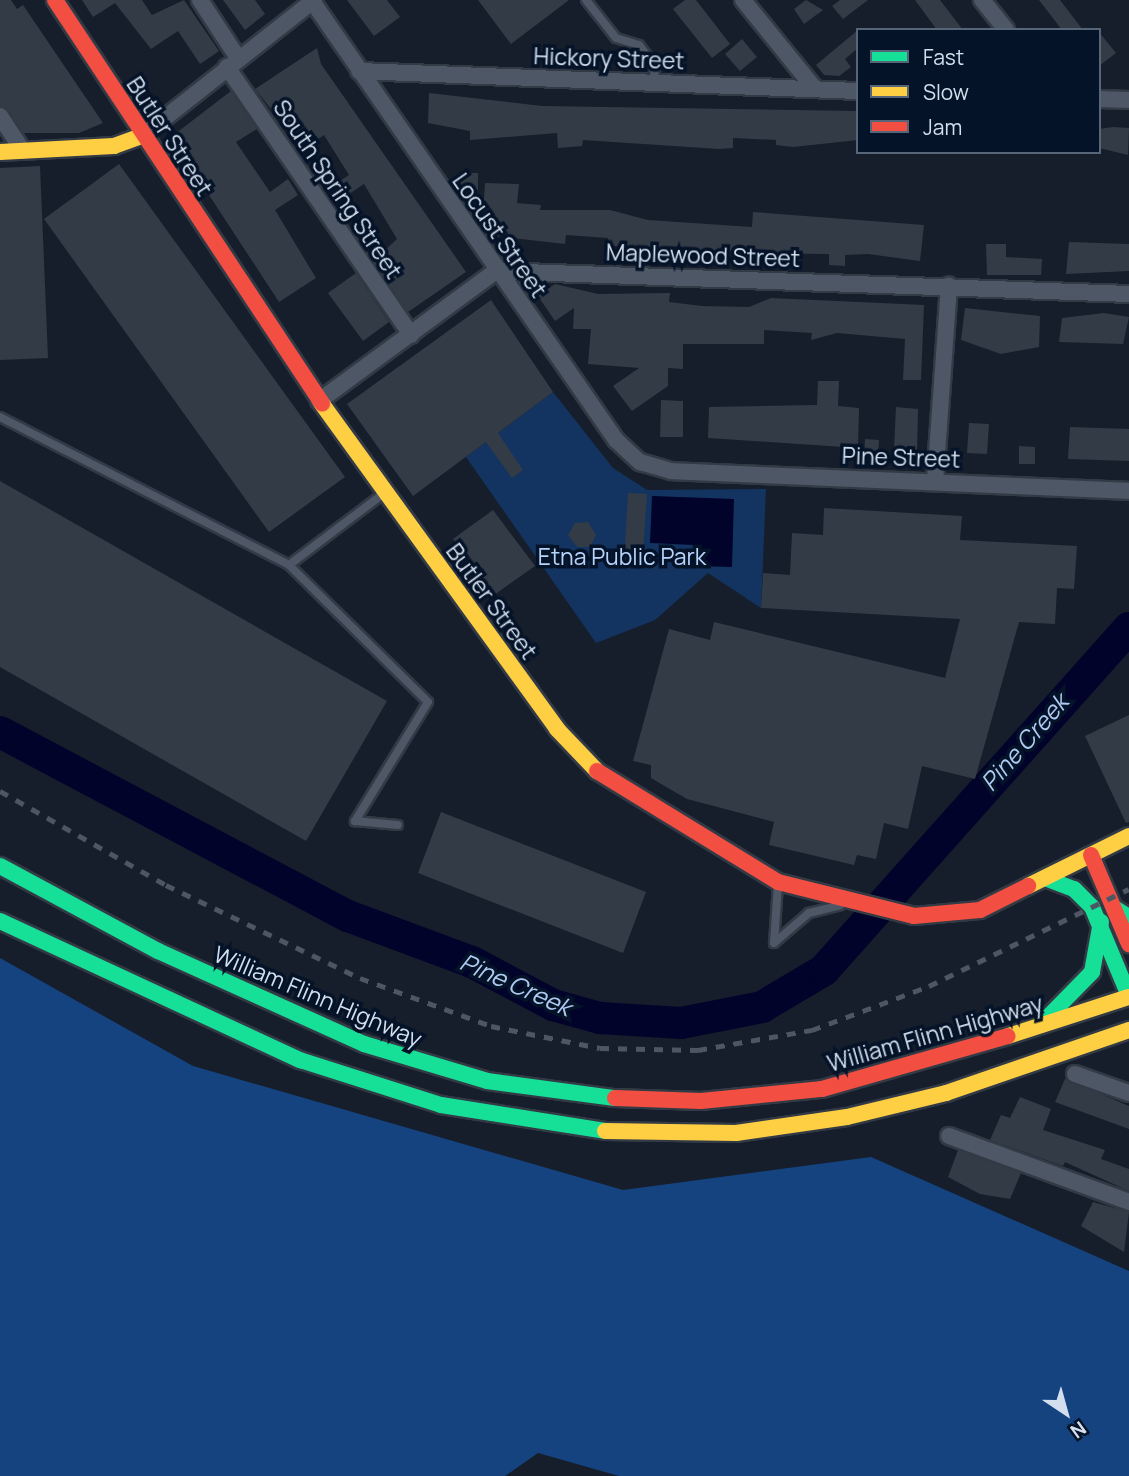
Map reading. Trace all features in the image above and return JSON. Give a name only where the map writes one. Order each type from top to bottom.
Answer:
[{"type":"main road","name":"Butler Street","points":[[55,0],[142,136],[319,401],[575,751],[610,780],[778,882],[847,904],[914,916],[968,914],[1129,836]]},
{"type":"main road","points":[[0,152],[114,146],[142,136]]},
{"type":"main road","points":[[1091,855],[1123,913],[1129,944]]},
{"type":"main road","name":"William Flinn Highway","points":[[0,866],[158,951],[330,1031],[421,1064],[552,1093],[667,1102],[790,1094],[903,1070],[1019,1035],[1129,996]]},
{"type":"main road","points":[[1045,878],[1079,893],[1101,922],[1129,996]]},
{"type":"main road","points":[[0,921],[138,990],[313,1064],[441,1105],[587,1131],[698,1135],[846,1117],[946,1093],[1129,1030]]},
{"type":"main road","points":[[1019,1035],[1083,986],[1100,953],[1101,922]]},
{"type":"street","points":[[200,0],[233,62]]},
{"type":"street","points":[[743,0],[815,89]]},
{"type":"street","points":[[982,0],[1004,28]]},
{"type":"street","points":[[142,136],[313,1]]},
{"type":"street","name":"Locust Street","points":[[313,1],[496,271],[616,440],[640,462],[671,471]]},
{"type":"street","name":"South Spring Street","points":[[233,62],[411,335]]},
{"type":"street","name":"Hickory Street","points":[[359,71],[856,91]]},
{"type":"street","points":[[1101,99],[1129,100]]},
{"type":"street","points":[[0,116],[23,151]]},
{"type":"street","points":[[319,401],[496,271]]},
{"type":"street","name":"Maplewood Street","points":[[496,271],[1129,294]]},
{"type":"street","points":[[935,481],[949,286]]},
{"type":"street","name":"Pine Street","points":[[671,471],[1129,491]]},
{"type":"street","points":[[1075,1074],[1129,1093]]},
{"type":"street","points":[[949,1136],[1129,1202]]},
{"type":"lane","points":[[586,0],[616,38],[639,46],[654,66],[654,82]]},
{"type":"lane","points":[[0,417],[289,565],[428,702],[355,821],[398,825]]},
{"type":"lane","points":[[289,565],[386,492]]},
{"type":"lane","points":[[778,882],[781,915],[775,943],[809,914],[847,904]]},
{"type":"green space","name":"Etna Public Park","points":[[553,392],[613,468],[647,490],[766,489],[761,608],[708,573],[655,620],[596,643],[466,457]]},
{"type":"shaded area","points":[[652,496],[734,499],[732,567],[694,566],[694,545],[650,543]]},
{"type":"shaded area","points":[[0,958],[193,1066],[623,1190],[871,1157],[1129,1271],[1129,1476],[619,1476],[538,1453],[505,1476],[0,1476]]},
{"type":"building","points":[[0,0],[11,0],[17,9],[23,5],[103,123],[79,133],[24,133],[0,106]]},
{"type":"building","points":[[82,0],[142,0],[152,15],[184,0],[219,51],[200,64],[178,31],[151,49],[115,3],[93,17]]},
{"type":"building","points":[[223,0],[255,0],[265,14],[245,30]]},
{"type":"building","points":[[347,0],[387,0],[400,17],[374,36]]},
{"type":"building","points":[[478,0],[569,0],[511,44]]},
{"type":"building","points":[[685,0],[696,0],[730,44],[712,58],[673,9]]},
{"type":"building","points":[[806,0],[823,10],[804,24],[794,9]]},
{"type":"building","points":[[840,0],[868,0],[843,19],[832,6]]},
{"type":"building","points":[[915,0],[940,0],[961,28],[936,28]]},
{"type":"building","points":[[1039,0],[1060,0],[1081,28],[1060,28]]},
{"type":"building","points":[[856,32],[856,50],[845,59],[851,67],[839,76],[824,75],[816,65]]},
{"type":"building","points":[[1101,34],[1116,53],[1101,64]]},
{"type":"building","points":[[742,39],[757,57],[740,71],[725,54]]},
{"type":"building","points":[[317,48],[321,64],[466,272],[408,312],[373,261],[397,239],[364,184],[334,204],[325,191],[349,175],[324,135],[303,149],[255,89]]},
{"type":"building","points":[[231,91],[257,129],[236,142],[270,192],[288,179],[298,195],[275,210],[316,278],[279,302],[171,137]]},
{"type":"building","points":[[429,93],[542,106],[856,111],[856,140],[793,147],[776,145],[776,140],[733,138],[733,148],[719,149],[583,140],[582,146],[558,148],[557,133],[470,140],[470,131],[428,123]]},
{"type":"building","points":[[1129,128],[1128,155],[1101,148],[1101,129]]},
{"type":"building","points":[[119,164],[345,477],[269,532],[44,219]]},
{"type":"building","points":[[40,166],[48,358],[0,360],[0,168]]},
{"type":"building","points":[[461,173],[478,173],[478,190],[461,190]]},
{"type":"building","points":[[485,183],[519,184],[517,203],[541,205],[540,210],[610,210],[648,220],[752,227],[753,212],[924,225],[920,261],[868,254],[845,255],[845,266],[829,265],[829,254],[747,253],[747,261],[733,260],[734,251],[627,248],[609,245],[608,238],[566,235],[565,244],[496,236],[496,217],[483,215]]},
{"type":"building","points":[[1069,242],[1129,244],[1129,271],[1066,274]]},
{"type":"building","points":[[986,244],[1006,244],[1006,257],[1042,259],[1041,275],[987,275]]},
{"type":"building","points":[[356,273],[389,322],[363,341],[328,293]]},
{"type":"building","points":[[555,284],[598,294],[670,293],[669,302],[702,306],[749,307],[771,298],[924,305],[921,380],[903,380],[905,339],[837,333],[811,340],[812,333],[764,330],[764,344],[683,344],[683,369],[668,368],[668,386],[632,411],[613,386],[639,368],[588,364],[591,329],[573,329],[574,308],[555,321],[538,296]]},
{"type":"building","points":[[491,300],[553,392],[498,433],[523,470],[512,478],[486,442],[413,496],[347,404]]},
{"type":"building","points":[[965,308],[1040,316],[1039,347],[1001,354],[961,340]]},
{"type":"building","points":[[1104,313],[1129,317],[1123,344],[1059,342],[1062,318]]},
{"type":"building","points":[[818,381],[839,381],[838,406],[859,408],[858,448],[708,438],[709,407],[817,405]]},
{"type":"building","points":[[661,400],[683,401],[683,437],[660,437]]},
{"type":"building","points":[[896,407],[918,409],[917,452],[894,449]]},
{"type":"building","points":[[969,423],[989,424],[987,454],[967,453]]},
{"type":"building","points":[[1070,427],[1129,429],[1129,461],[1068,459]]},
{"type":"building","points":[[865,439],[879,440],[878,459],[864,458]]},
{"type":"building","points":[[1019,446],[1035,447],[1035,464],[1019,464]]},
{"type":"building","points":[[0,481],[387,701],[306,841],[0,667]]},
{"type":"building","points":[[628,493],[647,494],[642,568],[624,567]]},
{"type":"building","points":[[824,508],[962,516],[960,540],[1077,546],[1074,589],[1057,588],[1055,624],[1019,622],[975,779],[922,766],[908,829],[884,823],[876,859],[857,855],[854,865],[769,845],[774,822],[687,799],[651,778],[651,765],[633,761],[669,629],[710,640],[714,622],[945,678],[960,619],[761,608],[763,573],[790,575],[792,533],[823,535]]},
{"type":"building","points":[[493,510],[535,566],[494,595],[453,539]]},
{"type":"building","points":[[588,522],[596,535],[590,547],[577,547],[568,535],[575,523]]},
{"type":"building","points":[[1129,715],[1129,822],[1126,823],[1085,736]]},
{"type":"building","points":[[441,812],[646,892],[623,953],[418,873]]},
{"type":"building","points":[[1065,1079],[1129,1106],[1129,1129],[1055,1102]]},
{"type":"building","points":[[1020,1097],[1051,1109],[1043,1130],[1105,1150],[1101,1159],[1129,1169],[1129,1191],[1065,1162],[1063,1166],[990,1140],[1001,1115],[1010,1118]]},
{"type":"building","points":[[958,1150],[1021,1173],[1010,1199],[980,1194],[948,1177]]},
{"type":"building","points":[[1093,1202],[1129,1212],[1124,1252],[1081,1226]]},
{"type":"waterway","name":"Pine Creek","points":[[0,732],[348,916],[472,962],[553,1005],[600,1018],[681,1023],[762,1007],[824,970],[1129,628]]},
{"type":"railway","points":[[0,791],[166,885],[360,978],[491,1026],[600,1048],[698,1050],[812,1030],[929,986],[1129,889]]},
{"type":"traffic: fast","points":[[0,866],[158,951],[364,1044],[487,1081],[615,1098]]},
{"type":"traffic: fast","points":[[1045,878],[1074,889],[1092,907],[1129,996]]},
{"type":"traffic: fast","points":[[1116,909],[1129,917]]},
{"type":"traffic: fast","points":[[0,921],[300,1060],[441,1105],[605,1131]]},
{"type":"traffic: fast","points":[[1048,1017],[1092,972],[1101,922]]},
{"type":"traffic: slow","points":[[0,152],[114,146],[142,136]]},
{"type":"traffic: slow","points":[[322,404],[557,729],[597,771]]},
{"type":"traffic: slow","points":[[1028,886],[1129,836]]},
{"type":"traffic: slow","points":[[1008,1036],[1129,997]]},
{"type":"traffic: slow","points":[[605,1131],[736,1133],[847,1117],[946,1093],[1129,1030]]},
{"type":"traffic: jam","points":[[55,0],[322,404]]},
{"type":"traffic: jam","points":[[597,771],[778,882],[914,916],[980,910],[1028,886]]},
{"type":"traffic: jam","points":[[1091,855],[1129,944]]},
{"type":"traffic: jam","points":[[615,1098],[701,1101],[822,1089],[1008,1036]]}]
